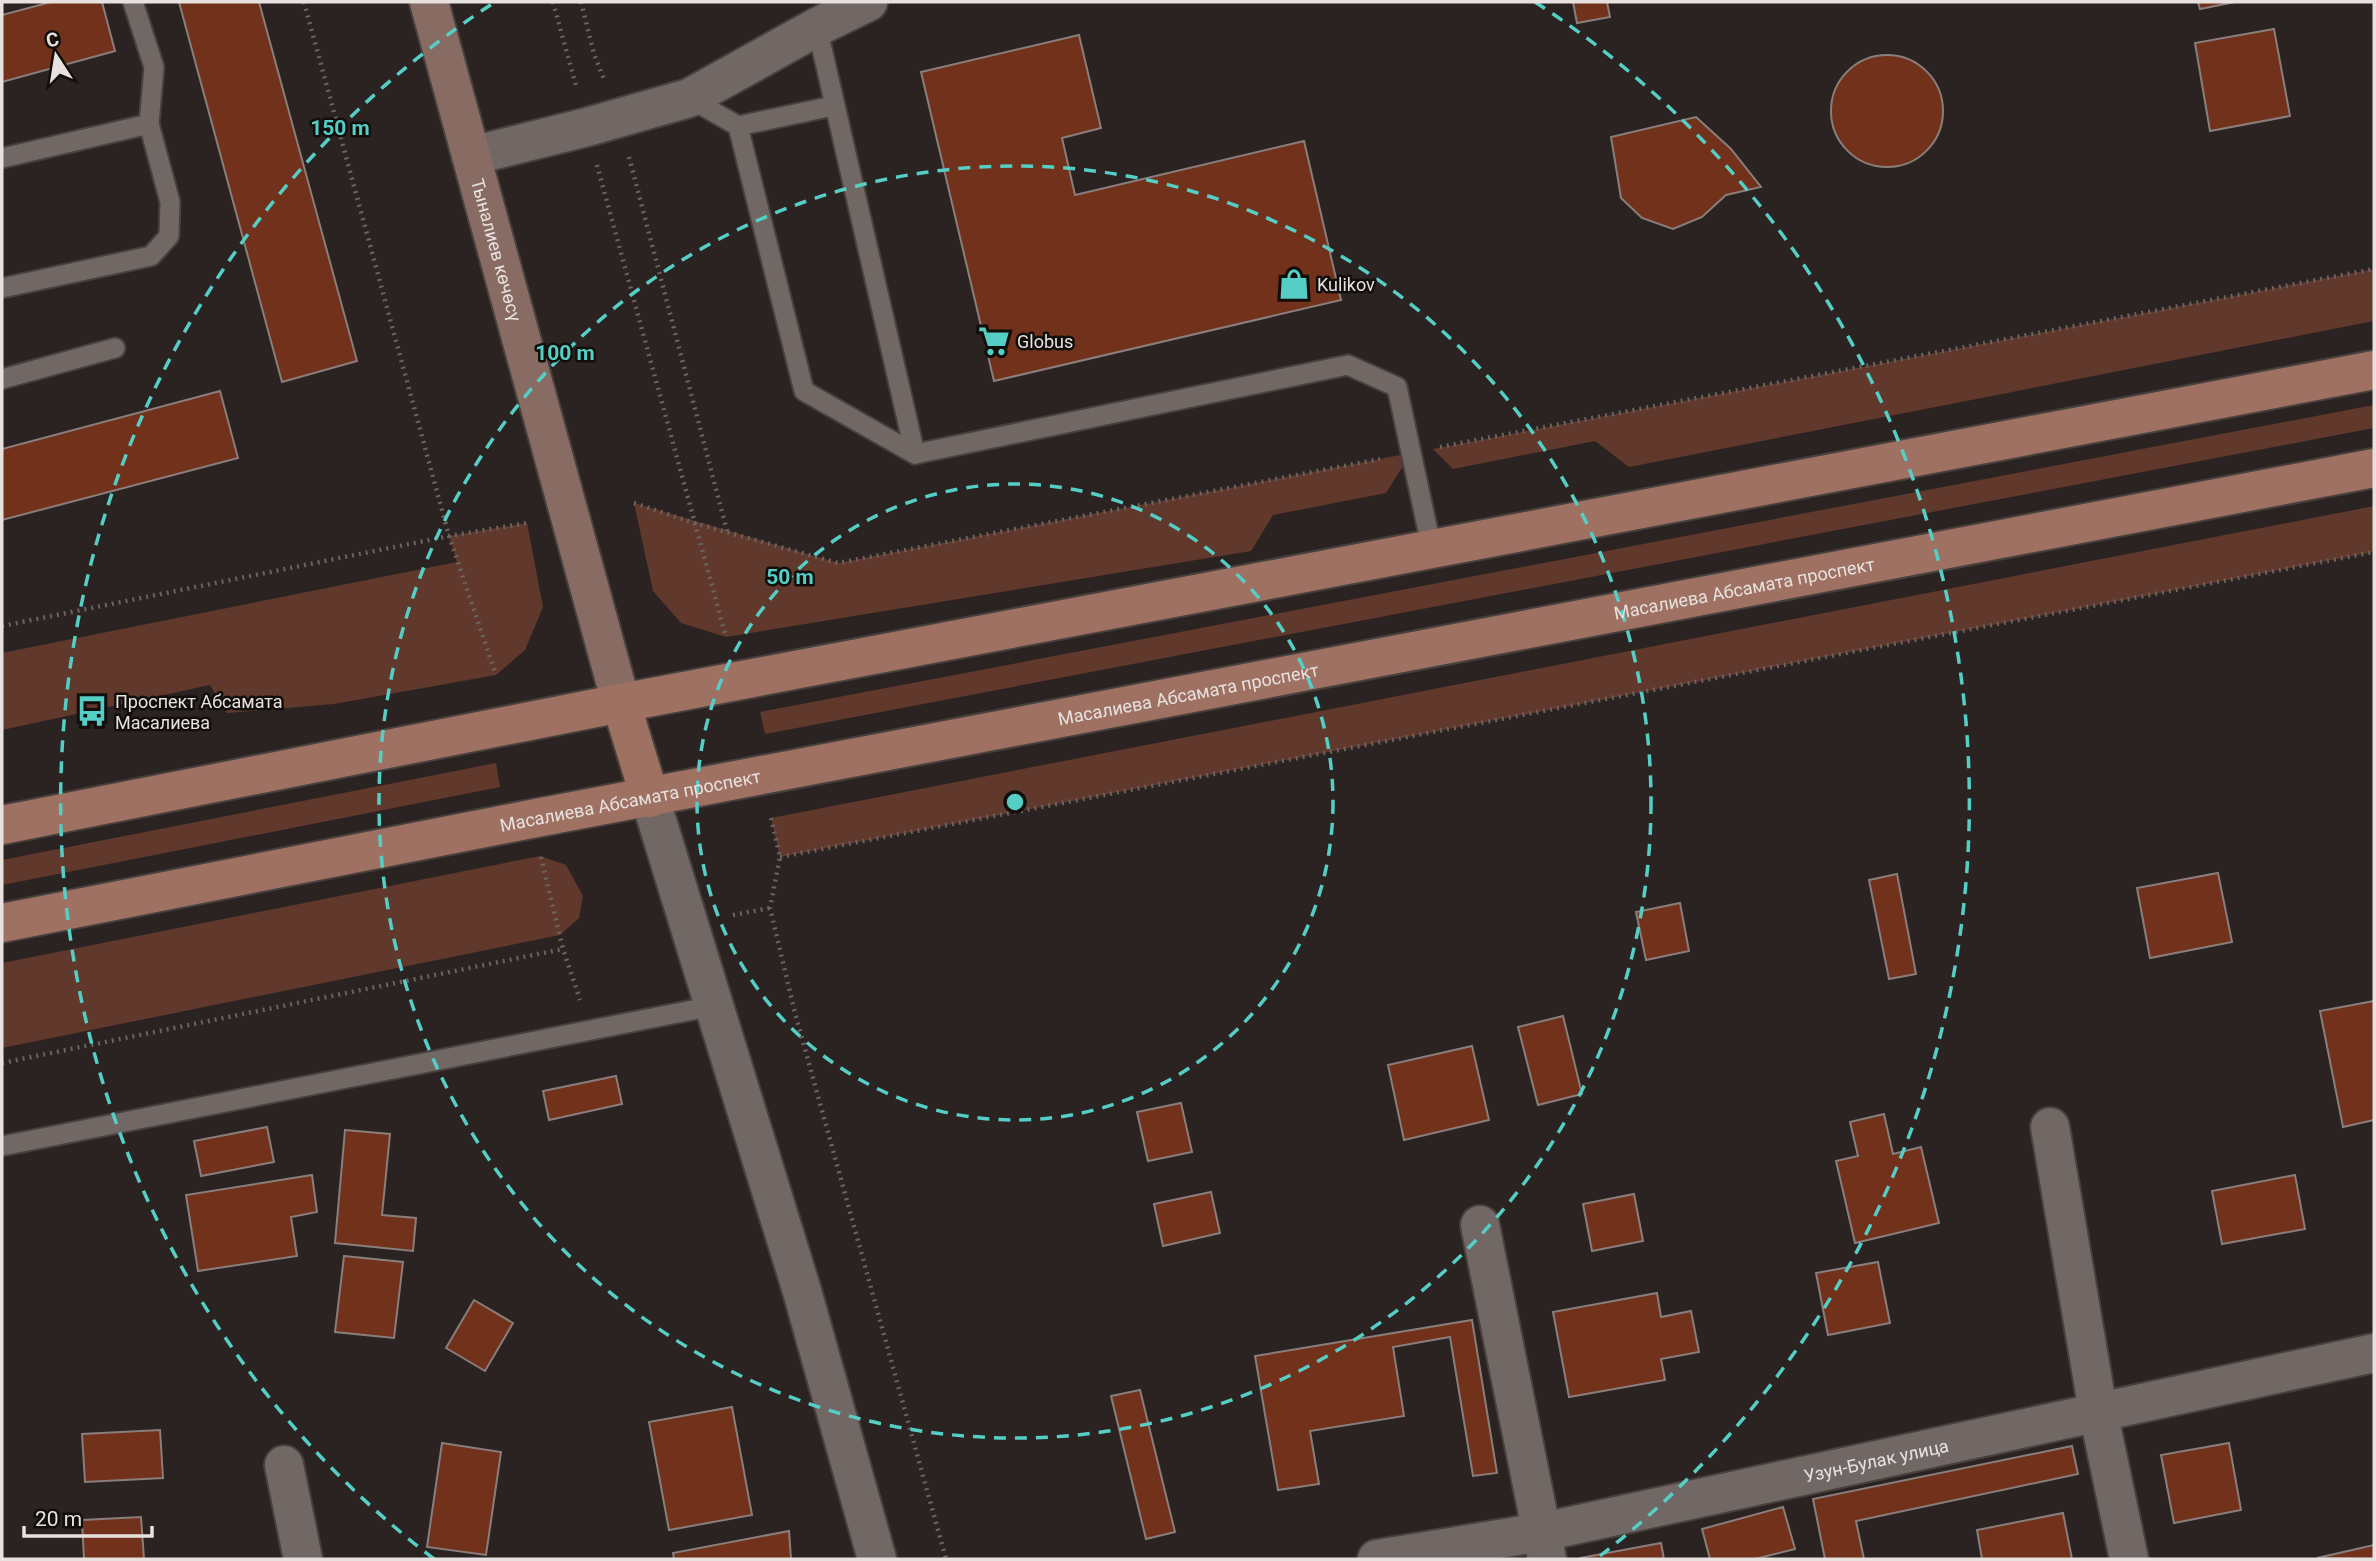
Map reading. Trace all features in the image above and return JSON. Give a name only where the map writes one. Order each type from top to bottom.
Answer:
[{"type":"main road","name":"Тыналиев көчөсү","points":[[429,2],[621,703]]},
{"type":"main road","points":[[2,825],[621,703],[2374,370]]},
{"type":"main road","name":"Масалиева Абсамата проспект","points":[[2,923],[2374,468]]},
{"type":"main road","points":[[621,703],[650,798]]},
{"type":"street","points":[[471,156],[690,98],[817,27],[868,2]]},
{"type":"street","points":[[650,798],[802,1292],[877,1559]]},
{"type":"street","points":[[2050,1128],[2098,1411],[2129,1559]]},
{"type":"street","points":[[1480,1225],[1544,1546]]},
{"type":"street","name":"Узун-Булак улица","points":[[1377,1559],[1544,1546],[2098,1411],[2374,1353]]},
{"type":"street","points":[[284,1465],[303,1559]]},
{"type":"lane","points":[[2,288],[151,256],[169,236],[170,202],[149,124],[154,67],[133,2]]},
{"type":"lane","points":[[817,27],[915,454]]},
{"type":"lane","points":[[690,98],[738,127],[833,106]]},
{"type":"lane","points":[[2,158],[149,124]]},
{"type":"lane","points":[[738,127],[804,391],[915,454],[1348,365],[1397,387],[1432,550]]},
{"type":"lane","points":[[2,379],[115,348]]},
{"type":"lane","points":[[2,1146],[713,1006]]},
{"type":"path","points":[[304,2],[449,536],[496,675]]},
{"type":"path","points":[[553,2],[603,123],[727,532]]},
{"type":"path","points":[[580,2],[594,54],[603,123],[694,523],[726,637]]},
{"type":"path","points":[[634,503],[694,523],[838,563],[2374,269]]},
{"type":"path","points":[[2,626],[449,536],[527,523]]},
{"type":"path","points":[[780,857],[2374,552]]},
{"type":"path","points":[[771,817],[780,857],[770,908],[795,1013],[946,1559]]},
{"type":"path","points":[[541,856],[563,949],[590,1031]]},
{"type":"path","points":[[733,915],[770,908]]},
{"type":"path","points":[[2,1063],[563,949]]},
{"type":"shaded area","points":[[2374,269],[2374,321],[1629,467],[1595,441],[1453,469],[1433,449]]},
{"type":"shaded area","points":[[2374,405],[2374,428],[765,734],[760,712]]},
{"type":"shaded area","points":[[1411,453],[1386,493],[1273,515],[1251,551],[726,637],[681,623],[653,591],[634,503],[838,563]]},
{"type":"shaded area","points":[[2374,506],[2374,552],[780,857],[771,818]]},
{"type":"shaded area","points":[[527,523],[543,607],[525,650],[496,675],[334,704],[227,713],[210,685],[2,730],[2,653],[457,562],[449,536]]},
{"type":"shaded area","points":[[496,763],[500,787],[2,885],[2,860]]},
{"type":"shaded area","points":[[540,856],[566,865],[583,896],[579,918],[560,935],[2,1048],[2,963]]},
{"type":"building","points":[[51,2],[102,2],[115,51],[2,82],[2,15]]},
{"type":"building","points":[[179,2],[259,2],[357,361],[282,382]]},
{"type":"building","points":[[1573,2],[1607,2],[1610,17],[1577,23]]},
{"type":"building","points":[[2198,2],[2235,2],[2200,9]]},
{"type":"building","points":[[2274,29],[2290,116],[2210,131],[2195,43]]},
{"type":"building","points":[[1079,35],[1101,128],[1062,138],[1075,195],[1304,141],[1341,300],[994,381],[921,72]]},
{"type":"building","points":[[1887,55],[1909,59],[1927,71],[1939,89],[1943,111],[1939,133],[1927,151],[1909,163],[1887,167],[1865,163],[1847,151],[1835,133],[1831,111],[1835,89],[1847,71],[1865,59]]},
{"type":"building","points":[[1696,117],[1731,149],[1761,187],[1726,195],[1702,217],[1673,229],[1642,218],[1621,198],[1611,137]]},
{"type":"building","points":[[220,391],[238,458],[2,520],[2,449]]},
{"type":"building","points":[[2218,873],[2232,942],[2150,958],[2137,888]]},
{"type":"building","points":[[1897,874],[1916,974],[1889,979],[1869,880]]},
{"type":"building","points":[[1680,903],[1689,951],[1646,960],[1636,912]]},
{"type":"building","points":[[2374,1001],[2374,1120],[2343,1127],[2320,1011]]},
{"type":"building","points":[[1563,1016],[1582,1094],[1538,1105],[1518,1027]]},
{"type":"building","points":[[1472,1046],[1489,1120],[1404,1140],[1388,1065]]},
{"type":"building","points":[[616,1076],[622,1104],[549,1120],[543,1091]]},
{"type":"building","points":[[1181,1103],[1192,1152],[1148,1161],[1137,1112]]},
{"type":"building","points":[[1884,1114],[1893,1154],[1921,1147],[1939,1223],[1855,1243],[1836,1161],[1858,1156],[1850,1122]]},
{"type":"building","points":[[267,1127],[274,1162],[201,1176],[194,1141]]},
{"type":"building","points":[[345,1130],[390,1134],[382,1215],[416,1218],[413,1251],[335,1243]]},
{"type":"building","points":[[312,1175],[317,1212],[291,1217],[297,1256],[198,1271],[186,1195]]},
{"type":"building","points":[[2295,1175],[2305,1229],[2222,1244],[2212,1191]]},
{"type":"building","points":[[1211,1192],[1220,1233],[1163,1246],[1154,1204]]},
{"type":"building","points":[[1634,1194],[1643,1241],[1592,1251],[1583,1204]]},
{"type":"building","points":[[344,1256],[403,1262],[394,1338],[335,1332]]},
{"type":"building","points":[[1878,1262],[1890,1323],[1828,1335],[1816,1273]]},
{"type":"building","points":[[1657,1293],[1661,1317],[1691,1311],[1699,1352],[1661,1359],[1665,1380],[1569,1397],[1553,1312]]},
{"type":"building","points":[[474,1300],[513,1323],[485,1371],[446,1348]]},
{"type":"building","points":[[1472,1320],[1497,1473],[1473,1476],[1450,1337],[1393,1347],[1404,1416],[1310,1431],[1319,1484],[1278,1490],[1255,1356]]},
{"type":"building","points":[[1140,1390],[1175,1532],[1146,1539],[1111,1396]]},
{"type":"building","points":[[732,1407],[752,1515],[669,1530],[649,1422]]},
{"type":"building","points":[[160,1430],[163,1478],[85,1482],[82,1434]]},
{"type":"building","points":[[442,1443],[501,1452],[486,1555],[427,1547]]},
{"type":"building","points":[[2229,1443],[2241,1510],[2174,1523],[2161,1455]]},
{"type":"building","points":[[2072,1446],[2078,1474],[1856,1521],[1864,1559],[1825,1559],[1813,1499]]},
{"type":"building","points":[[1783,1507],[1795,1549],[1755,1559],[1710,1559],[1702,1529]]},
{"type":"building","points":[[2063,1513],[2072,1559],[1982,1559],[1977,1530]]},
{"type":"building","points":[[141,1517],[144,1559],[84,1559],[82,1520]]},
{"type":"building","points":[[789,1531],[791,1559],[674,1559],[673,1553]]},
{"type":"building","points":[[1661,1543],[1664,1559],[1580,1559],[1580,1558]]},
{"type":"building","points":[[2374,1545],[2374,1559],[2317,1558]]},
{"type":"place","name":"Kulikov","points":[[1294,284]]},
{"type":"place","name":"Globus","points":[[994,341]]},
{"type":"place","name":"Проспект Абсамата Масалиева","points":[[92,711]]}]
